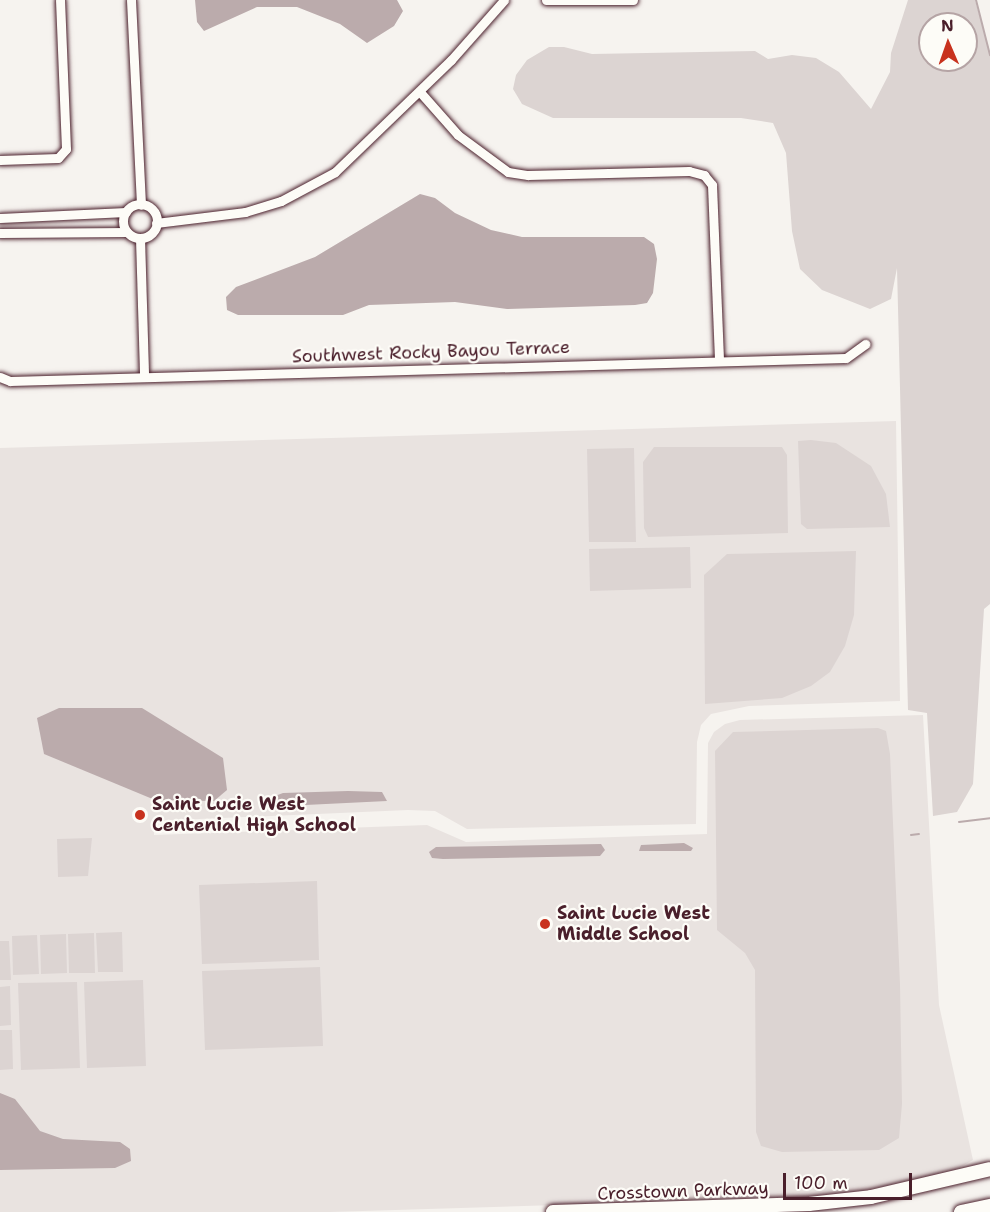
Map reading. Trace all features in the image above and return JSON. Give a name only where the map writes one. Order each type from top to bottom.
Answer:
[{"type":"main road","name":"Crosstown Parkway","points":[[553,1212],[809,1204],[871,1197],[990,1169]]},
{"type":"main road","points":[[961,1212],[990,1206]]},
{"type":"street","points":[[0,160],[58,158],[66,149],[60,0]]},
{"type":"street","points":[[131,0],[141,205]]},
{"type":"street","points":[[156,223],[245,212],[311,187],[335,172],[420,92],[504,0]]},
{"type":"street","points":[[546,0],[633,0]]},
{"type":"street","points":[[420,92],[458,135],[508,172],[528,175],[689,171],[704,175],[712,185],[719,361]]},
{"type":"street","points":[[0,218],[126,212],[141,205],[151,209],[156,223],[149,235],[140,238],[127,232],[0,233]]},
{"type":"street","points":[[126,212],[123,223],[127,232]]},
{"type":"street","points":[[43,217],[46,231]]},
{"type":"street","points":[[140,238],[144,376]]},
{"type":"street","name":"Southwest Rocky Bayou Terrace","points":[[0,377],[10,381],[846,358],[865,344]]},
{"type":"shaded area","points":[[195,0],[397,0],[403,11],[394,26],[367,43],[340,24],[297,7],[257,7],[204,31],[197,22]]},
{"type":"shaded area","points":[[908,0],[975,0],[990,53],[990,604],[984,609],[973,784],[957,812],[933,816],[927,713],[908,710],[897,268],[891,299],[870,309],[822,290],[800,269],[792,231],[786,153],[773,123],[741,118],[553,118],[522,104],[513,89],[516,75],[527,60],[549,47],[564,47],[592,54],[755,51],[768,59],[792,55],[816,58],[839,72],[871,109],[890,72],[891,53]]},
{"type":"shaded area","points":[[420,194],[435,198],[455,213],[491,230],[522,237],[644,237],[654,244],[657,259],[653,293],[647,303],[635,305],[507,309],[455,302],[369,305],[343,315],[238,315],[227,310],[226,297],[236,287],[315,257]]},
{"type":"shaded area","points":[[896,421],[900,701],[749,706],[711,714],[701,725],[697,742],[696,824],[467,829],[435,811],[408,810],[154,821],[154,835],[427,825],[466,842],[707,834],[708,743],[714,732],[725,724],[740,720],[923,715],[939,1005],[973,1160],[946,1175],[843,1194],[750,1199],[330,1212],[0,1212],[0,448]]},
{"type":"shaded area","points":[[798,441],[836,443],[871,466],[886,494],[890,527],[807,529],[801,524]]},
{"type":"shaded area","points":[[654,447],[782,447],[787,455],[788,533],[648,537],[644,528],[643,462]]},
{"type":"shaded area","points":[[634,448],[636,542],[589,542],[587,449]]},
{"type":"shaded area","points":[[690,547],[691,588],[590,591],[589,549]]},
{"type":"shaded area","points":[[856,551],[854,615],[845,646],[830,672],[811,686],[782,698],[705,704],[704,575],[727,554]]},
{"type":"shaded area","points":[[59,708],[142,708],[223,758],[227,790],[214,801],[155,800],[44,754],[37,718]]},
{"type":"shaded area","points":[[878,728],[886,731],[890,754],[900,984],[902,1104],[899,1138],[879,1150],[782,1152],[761,1146],[756,1132],[755,970],[745,953],[717,930],[715,751],[733,732]]},
{"type":"shaded area","points":[[382,792],[387,801],[285,806],[274,802],[275,796],[283,793]]},
{"type":"shaded area","points":[[92,838],[88,876],[58,877],[57,839]]},
{"type":"shaded area","points":[[684,843],[693,848],[691,851],[639,851],[641,845]]},
{"type":"shaded area","points":[[601,844],[605,850],[600,856],[443,859],[432,858],[429,852],[436,847]]},
{"type":"shaded area","points":[[317,881],[319,960],[202,964],[199,885]]},
{"type":"shaded area","points":[[122,932],[123,972],[98,972],[96,933]]},
{"type":"shaded area","points":[[94,933],[95,973],[69,973],[68,934]]},
{"type":"shaded area","points":[[66,934],[67,973],[41,974],[40,935]]},
{"type":"shaded area","points":[[37,935],[39,974],[13,975],[12,936]]},
{"type":"shaded area","points":[[0,941],[9,941],[11,980],[0,980]]},
{"type":"shaded area","points":[[320,967],[323,1046],[205,1050],[202,971]]},
{"type":"shaded area","points":[[143,980],[146,1066],[87,1068],[84,982]]},
{"type":"shaded area","points":[[77,982],[80,1068],[21,1070],[18,983]]},
{"type":"shaded area","points":[[10,986],[11,1025],[0,1026],[0,987]]},
{"type":"shaded area","points":[[0,1030],[12,1030],[13,1069],[0,1070]]},
{"type":"shaded area","points":[[0,1093],[15,1099],[40,1131],[63,1139],[120,1142],[130,1149],[131,1161],[115,1168],[0,1170]]},
{"type":"waterway","points":[[976,0],[990,55]]},
{"type":"waterway","points":[[959,822],[990,818]]},
{"type":"waterway","points":[[911,835],[919,834]]},
{"type":"place","name":"Saint Lucie West Centenial High School","points":[[140,815]]},
{"type":"place","name":"Saint Lucie West Middle School","points":[[545,924]]}]
